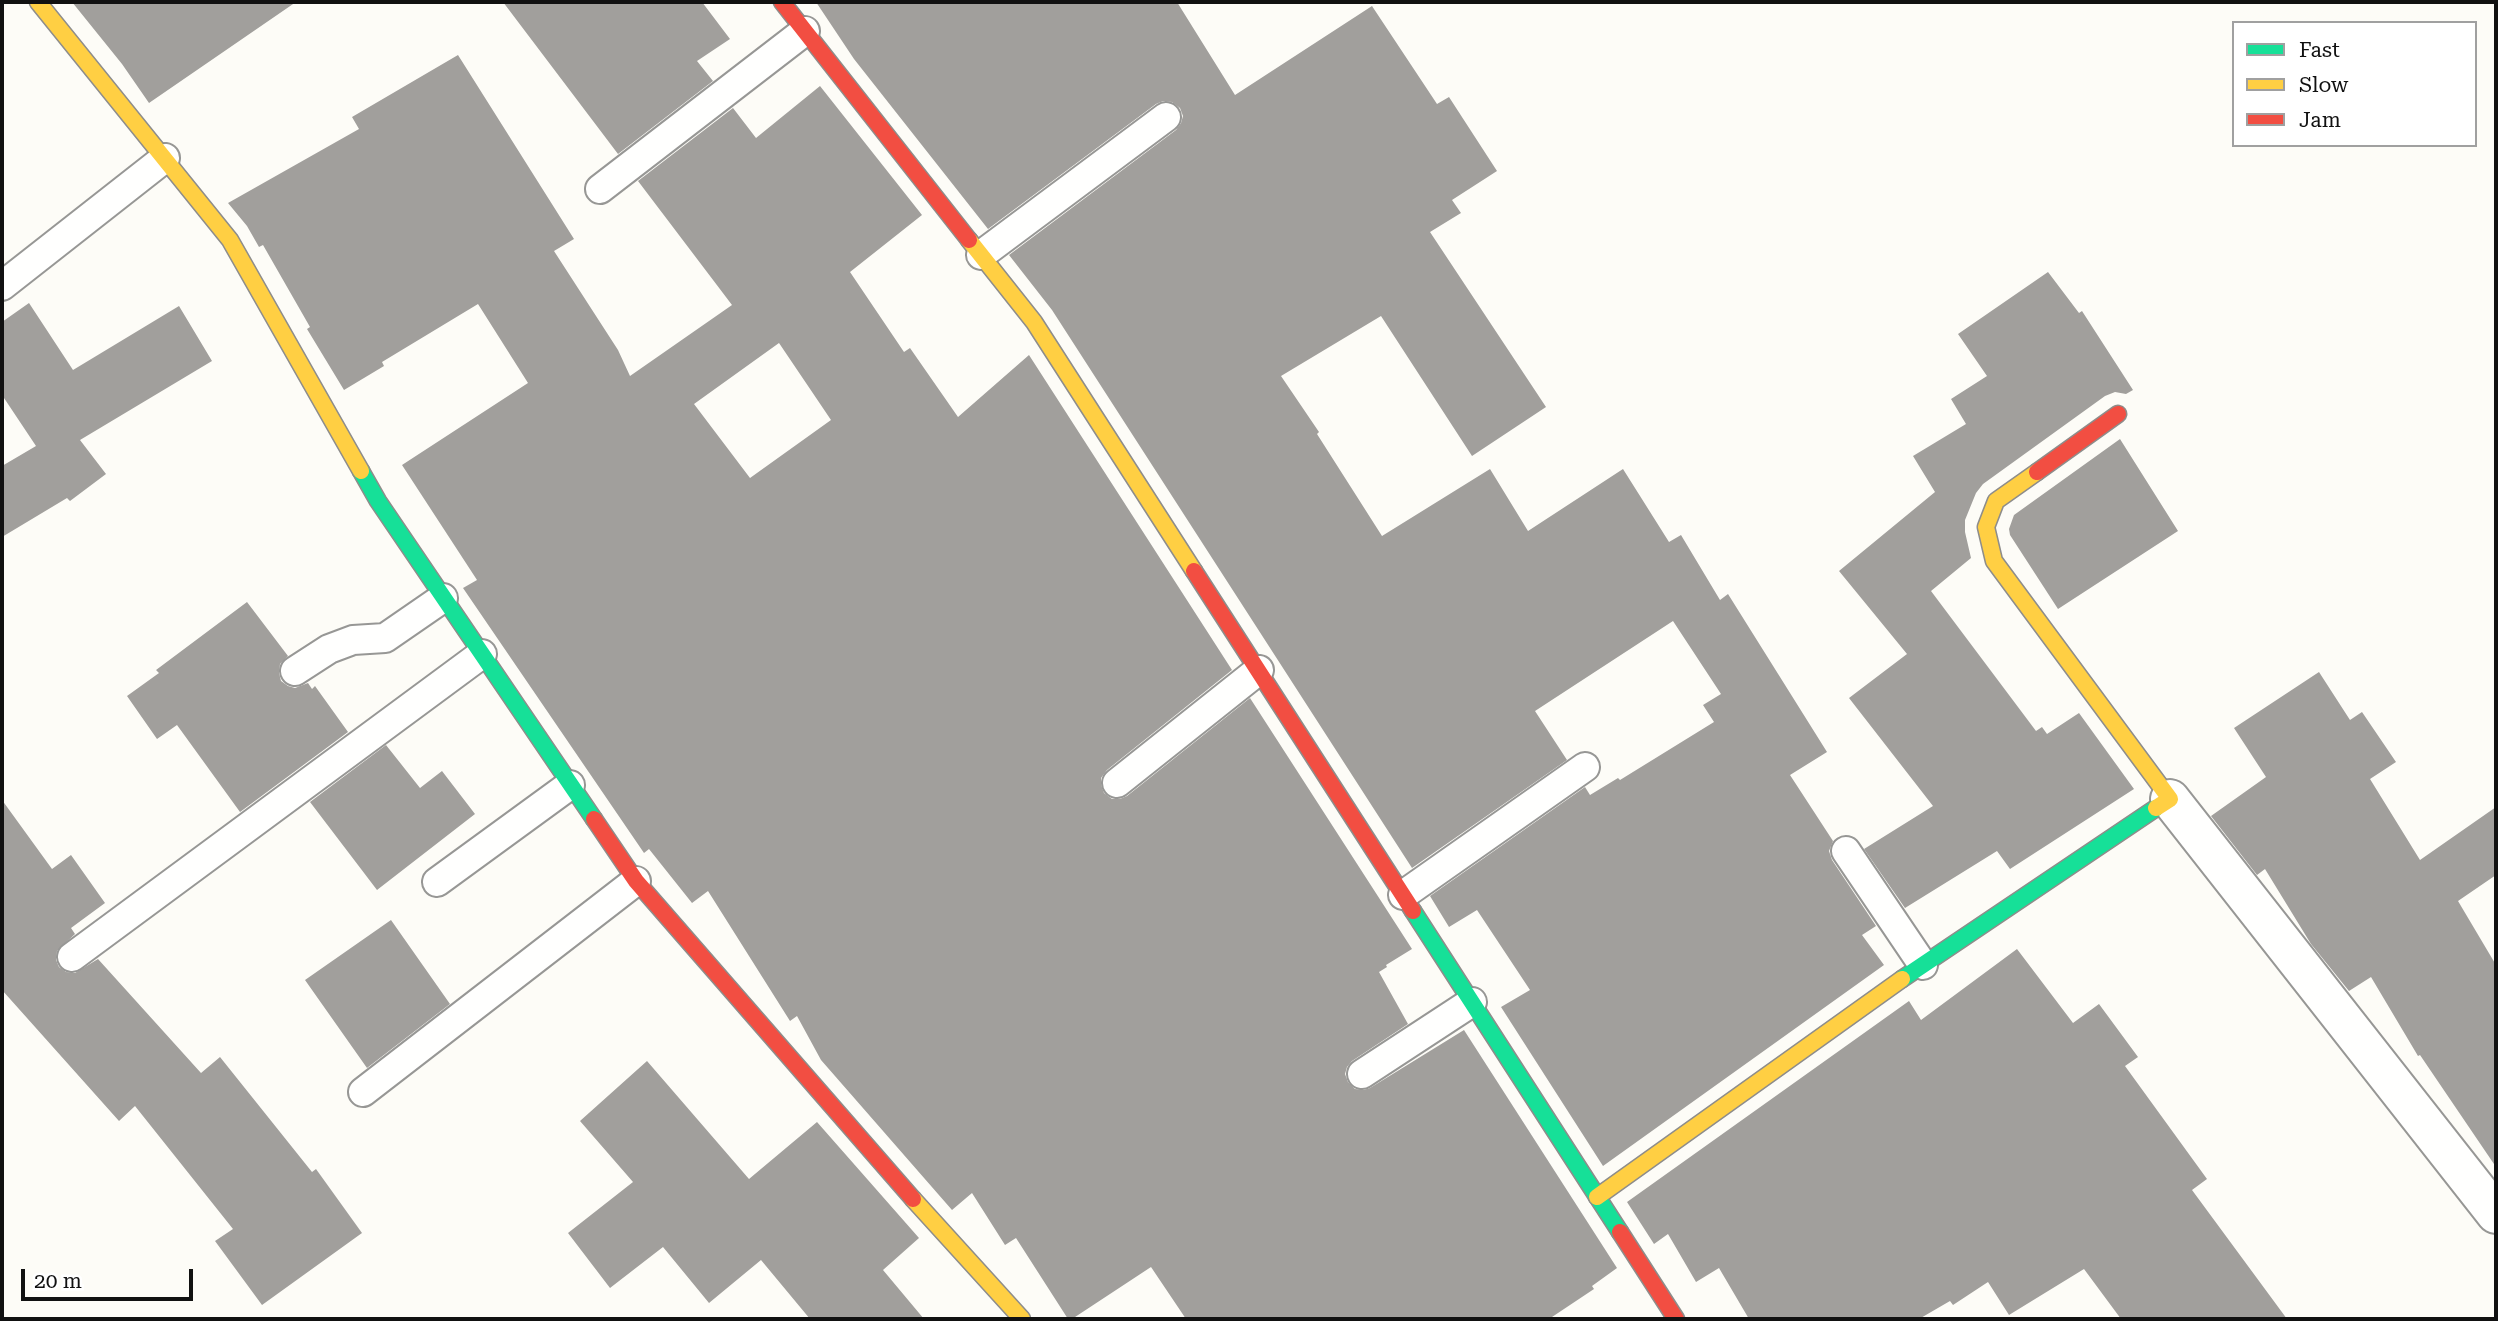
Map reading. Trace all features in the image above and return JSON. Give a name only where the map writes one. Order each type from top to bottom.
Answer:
[{"type":"street","points":[[38,2],[230,240],[377,501],[636,881],[915,1201],[1022,1319]]},
{"type":"street","points":[[782,2],[1034,322],[1676,1319]]},
{"type":"street","points":[[2118,414],[1996,501],[1986,527],[1994,561],[2170,799],[2496,1214]]},
{"type":"street","points":[[1597,1197],[1870,1001],[2170,799]]},
{"type":"lane","points":[[600,189],[805,31]]},
{"type":"lane","points":[[981,255],[1166,117]]},
{"type":"lane","points":[[2,286],[165,158]]},
{"type":"lane","points":[[295,671],[329,649],[353,640],[385,638],[443,598]]},
{"type":"lane","points":[[72,957],[482,654]]},
{"type":"lane","points":[[1116,783],[1259,670]]},
{"type":"lane","points":[[1403,895],[1585,767]]},
{"type":"lane","points":[[437,882],[570,785]]},
{"type":"lane","points":[[1846,851],[1923,965]]},
{"type":"lane","points":[[363,1093],[636,881]]},
{"type":"lane","points":[[1362,1074],[1472,1002]]},
{"type":"building","points":[[72,2],[296,2],[149,103],[122,64]]},
{"type":"building","points":[[503,2],[702,2],[730,39],[697,61],[713,81],[618,154]]},
{"type":"building","points":[[816,2],[1177,2],[1235,95],[1372,6],[1437,104],[1449,97],[1497,171],[1452,200],[1461,213],[1430,232],[1546,407],[1472,456],[1381,316],[1281,376],[1319,432],[1317,434],[1382,536],[1490,469],[1528,531],[1623,469],[1669,542],[1681,535],[1720,600],[1728,594],[1827,752],[1790,775],[1833,841],[1829,851],[1832,860],[1876,926],[1862,935],[1884,965],[1603,1166],[1501,1007],[1530,990],[1477,910],[1449,927],[1430,896],[1585,787],[1590,795],[1618,778],[1620,780],[1714,722],[1703,705],[1721,694],[1673,621],[1535,711],[1567,760],[1412,868],[1052,310],[1009,255],[1176,130],[1183,116],[1180,108],[1172,102],[1163,101],[1156,104],[988,229],[854,59]]},
{"type":"building","points":[[458,55],[574,239],[554,251],[618,350],[630,376],[732,305],[638,181],[733,108],[756,138],[820,86],[922,215],[850,272],[904,352],[910,348],[958,417],[1029,355],[1232,670],[1107,770],[1101,778],[1104,793],[1112,799],[1127,796],[1250,698],[1412,949],[1379,972],[1408,1024],[1352,1061],[1345,1074],[1348,1082],[1355,1089],[1370,1088],[1464,1030],[1617,1268],[1592,1286],[1594,1289],[1549,1319],[1186,1319],[1151,1267],[1072,1319],[1068,1319],[1016,1238],[1005,1245],[972,1193],[952,1210],[821,1060],[797,1016],[790,1021],[708,891],[692,903],[649,849],[644,853],[463,588],[477,580],[402,465],[528,383],[478,304],[382,362],[384,366],[344,390],[307,329],[310,327],[263,245],[259,247],[247,226],[228,203],[359,129],[352,117]],"holes":[[[779,343],[831,420],[750,478],[694,404]]]},
{"type":"building","points":[[2048,272],[2079,313],[2082,311],[2133,390],[2126,394],[2115,392],[2105,396],[1983,484],[1976,493],[1965,520],[1971,558],[1931,591],[2036,731],[2042,727],[2047,734],[2079,713],[2134,789],[2010,869],[1997,851],[1905,908],[1864,849],[1933,806],[1849,698],[1907,654],[1839,571],[1935,492],[1913,456],[1966,424],[1951,399],[1987,376],[1958,334]]},
{"type":"building","points":[[29,303],[73,370],[179,306],[212,361],[80,440],[106,474],[70,501],[67,498],[2,537],[2,466],[36,446],[2,395],[2,322]]},
{"type":"building","points":[[2120,439],[2178,531],[2058,609],[2010,535],[2009,529],[2014,515]]},
{"type":"building","points":[[247,602],[288,656],[280,664],[281,681],[295,688],[308,683],[312,689],[315,686],[348,732],[240,812],[177,725],[157,739],[127,696],[159,673],[156,670]]},
{"type":"building","points":[[2319,672],[2350,720],[2362,712],[2396,762],[2370,779],[2420,860],[2496,807],[2496,875],[2458,901],[2496,965],[2496,1167],[2420,1055],[2418,1056],[2371,977],[2349,991],[2311,944],[2265,869],[2257,875],[2211,816],[2266,777],[2234,728]]},
{"type":"building","points":[[386,745],[420,788],[442,771],[475,814],[377,890],[310,802]]},
{"type":"building","points":[[2,800],[52,869],[71,855],[105,903],[71,928],[75,934],[57,951],[56,960],[59,967],[66,972],[75,973],[98,959],[201,1073],[220,1057],[312,1172],[316,1169],[362,1233],[262,1305],[215,1241],[233,1229],[135,1106],[119,1121],[2,990]]},
{"type":"building","points":[[391,920],[450,1004],[367,1068],[305,980]]},
{"type":"building","points":[[2017,949],[2073,1023],[2099,1004],[2138,1057],[2125,1066],[2207,1179],[2192,1190],[2287,1319],[2121,1319],[2084,1269],[2009,1315],[1988,1282],[1953,1305],[1950,1301],[1919,1319],[1749,1319],[1719,1268],[1696,1282],[1668,1234],[1654,1244],[1627,1202],[1909,1001],[1921,1020]]},
{"type":"building","points":[[647,1061],[749,1179],[817,1122],[919,1238],[883,1270],[924,1319],[810,1319],[761,1260],[709,1303],[663,1247],[610,1288],[568,1233],[633,1182],[580,1121]]},
{"type":"traffic: fast","points":[[361,471],[378,501],[594,819]]},
{"type":"traffic: fast","points":[[1902,979],[2156,808]]},
{"type":"traffic: fast","points":[[1413,911],[1620,1232]]},
{"type":"traffic: slow","points":[[38,2],[230,240],[361,471]]},
{"type":"traffic: slow","points":[[969,240],[1034,322],[1194,571]]},
{"type":"traffic: slow","points":[[2037,472],[1996,501],[1986,527],[1994,561],[2170,799],[2156,808]]},
{"type":"traffic: slow","points":[[1597,1197],[1902,979]]},
{"type":"traffic: slow","points":[[913,1199],[1022,1319]]},
{"type":"traffic: jam","points":[[782,2],[969,240]]},
{"type":"traffic: jam","points":[[2037,472],[2118,414]]},
{"type":"traffic: jam","points":[[1194,571],[1413,911]]},
{"type":"traffic: jam","points":[[594,819],[636,881],[913,1199]]},
{"type":"traffic: jam","points":[[1620,1232],[1676,1319]]}]
